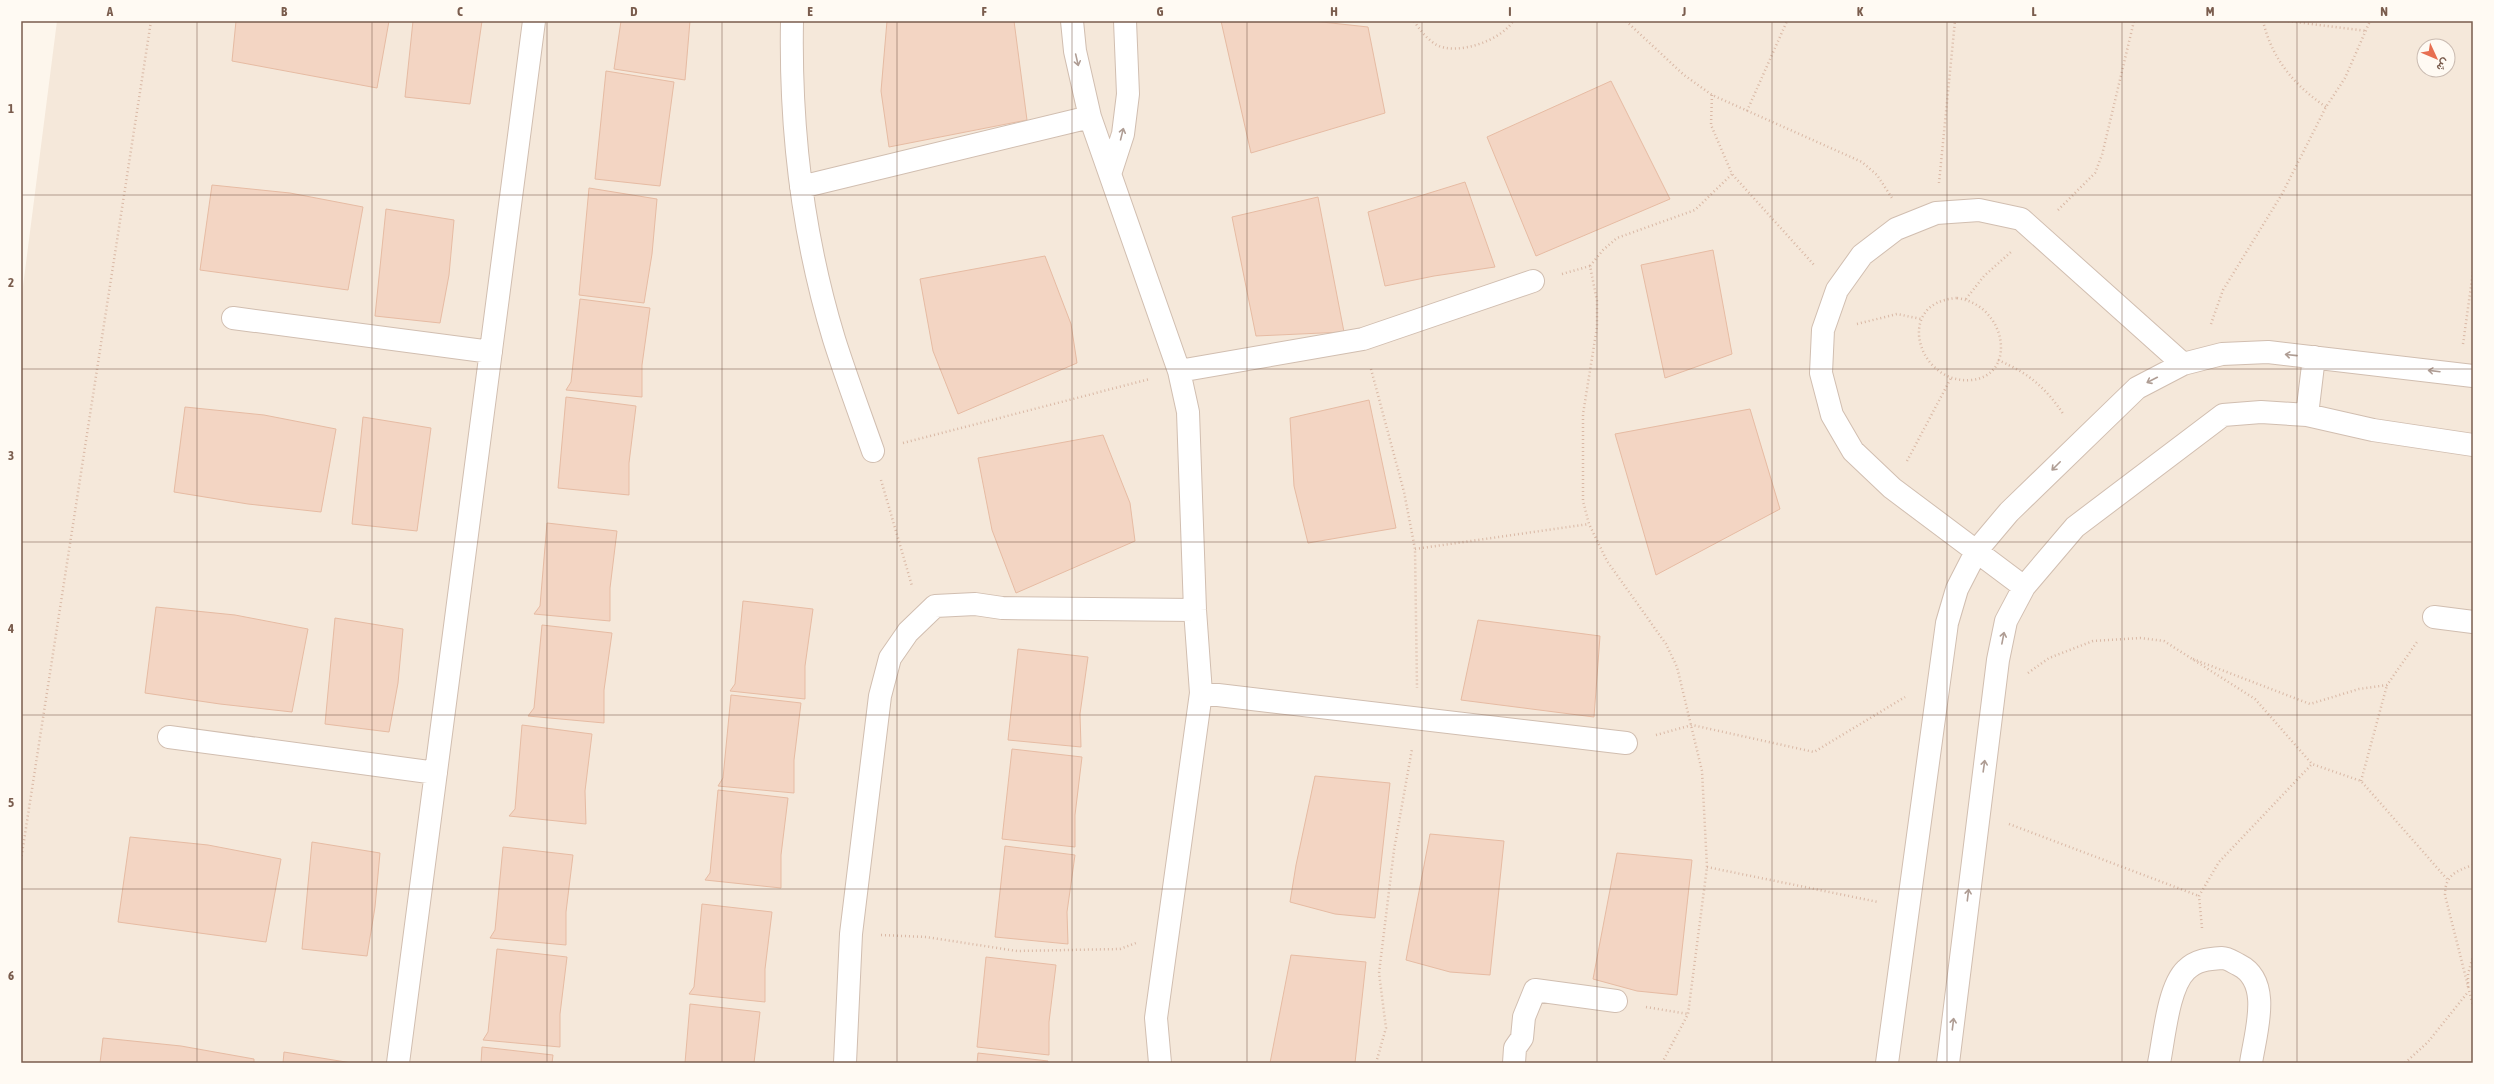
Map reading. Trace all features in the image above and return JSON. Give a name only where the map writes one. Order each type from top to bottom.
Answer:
[{"type":"street","points":[[398,1063],[534,21]]},
{"type":"street","points":[[792,21],[791,66],[801,187],[815,263],[834,338],[873,451]]},
{"type":"street","points":[[1072,21],[1075,52],[1090,117],[1111,171],[1179,371],[1188,412],[1195,610],[1201,693],[1156,1018],[1160,1063]]},
{"type":"street","points":[[1111,171],[1123,134],[1128,94],[1125,21]]},
{"type":"street","points":[[801,187],[1090,117]]},
{"type":"street","points":[[2024,587],[1977,550],[1892,488],[1853,451],[1832,414],[1821,373],[1823,330],[1837,290],[1862,255],[1896,228],[1936,213],[1979,210],[2021,219],[2193,362]]},
{"type":"street","points":[[1179,371],[1363,339],[1533,281]]},
{"type":"street","points":[[233,318],[491,352]]},
{"type":"street","points":[[1887,1063],[1947,623],[1957,589],[1977,550],[2009,512],[2081,440],[2137,388],[2193,362],[2222,354],[2268,352],[2466,375]]},
{"type":"street","points":[[2307,415],[2314,357]]},
{"type":"street","points":[[1948,1063],[1992,704],[2006,621],[2024,587],[2075,527],[2223,415],[2261,412],[2307,415],[2373,430],[2473,445]]},
{"type":"street","points":[[845,1063],[851,934],[880,696],[890,658],[908,632],[935,606],[975,604],[1002,608],[1195,610]]},
{"type":"street","points":[[2434,617],[2473,622]]},
{"type":"street","points":[[1201,693],[1626,743]]},
{"type":"street","points":[[169,737],[436,773]]},
{"type":"street","points":[[2159,1063],[2174,989],[2185,970],[2204,959],[2225,958],[2245,968],[2257,986],[2259,1008],[2251,1063]]},
{"type":"street","points":[[1514,1063],[1515,1048],[1522,1038],[1524,1017],[1535,990],[1616,1001]]},
{"type":"path","points":[[21,860],[151,21]]},
{"type":"path","points":[[1414,21],[1420,31],[1436,45],[1458,48],[1484,43],[1508,30],[1513,21]]},
{"type":"path","points":[[1626,21],[1684,75],[1712,95],[1862,162],[1876,175],[1892,198],[1896,228]]},
{"type":"path","points":[[1746,111],[1787,21]]},
{"type":"path","points":[[1936,213],[1955,21]]},
{"type":"path","points":[[1966,299],[1984,276],[2084,187],[2095,173],[2102,155],[2134,21]]},
{"type":"path","points":[[2263,21],[2273,51],[2282,67],[2305,91],[2326,107]]},
{"type":"path","points":[[2288,21],[2367,31]]},
{"type":"path","points":[[2193,362],[2207,334],[2224,290],[2282,194],[2326,107],[2345,78],[2367,31],[2370,21]]},
{"type":"path","points":[[1712,95],[1711,125],[1732,174],[1837,290]]},
{"type":"path","points":[[1662,1063],[1688,1014],[1707,867],[1702,771],[1677,667],[1666,644],[1607,561],[1589,524],[1583,501],[1583,414],[1597,327],[1597,301],[1590,266],[1603,250],[1617,238],[1695,210],[1732,174]]},
{"type":"path","points":[[2466,375],[2473,272]]},
{"type":"path","points":[[1944,298],[1966,299],[1983,308],[1998,326],[2002,340],[1998,360],[1992,370],[1982,377],[1971,380],[1951,378],[1932,366],[1923,354],[1918,332],[1921,319],[1932,304],[1944,298]]},
{"type":"path","points":[[1823,330],[1865,323],[1897,314],[1921,319]]},
{"type":"path","points":[[1363,339],[1404,492],[1415,549],[1417,718],[1394,850],[1380,965],[1386,1028],[1376,1063]]},
{"type":"path","points":[[1998,360],[2020,370],[2050,394],[2081,440]]},
{"type":"path","points":[[921,620],[873,451],[1179,371]]},
{"type":"path","points":[[1892,488],[1951,378]]},
{"type":"path","points":[[1415,549],[1589,524]]},
{"type":"path","points":[[2361,781],[2387,685],[2434,617]]},
{"type":"path","points":[[1992,704],[2049,658],[2092,641],[2140,638],[2164,641],[2255,699],[2312,764],[2361,781],[2447,879]]},
{"type":"path","points":[[2186,656],[2310,704],[2359,689],[2387,685]]},
{"type":"path","points":[[1626,743],[1692,725],[1814,752],[1940,677]]},
{"type":"path","points":[[2204,959],[2199,896],[2219,862],[2312,764]]},
{"type":"path","points":[[1978,812],[2199,896]]},
{"type":"path","points":[[2473,865],[2454,872],[2447,879],[2445,895],[2468,992],[2473,1006]]},
{"type":"path","points":[[1707,867],[1908,908]]},
{"type":"path","points":[[851,934],[926,937],[1017,951],[1120,949],[1168,930]]},
{"type":"path","points":[[2405,1063],[2428,1042],[2468,992],[2468,974],[2473,956]]},
{"type":"path","points":[[1616,1001],[1688,1014]]},
{"type":"shaded area","points":[[57,21],[2473,21],[2473,1063],[21,1063],[21,302]]},
{"type":"building","points":[[236,21],[389,21],[377,88],[232,61]]},
{"type":"building","points":[[413,21],[482,21],[470,104],[405,97]]},
{"type":"building","points":[[621,21],[690,21],[685,80],[614,69]]},
{"type":"building","points":[[887,21],[1014,21],[1027,120],[889,147],[881,91]]},
{"type":"building","points":[[1221,21],[1313,21],[1368,27],[1385,113],[1251,153]]},
{"type":"building","points":[[606,71],[674,82],[660,186],[595,179]]},
{"type":"building","points":[[1611,81],[1670,199],[1536,256],[1487,137]]},
{"type":"building","points":[[1465,182],[1495,267],[1434,276],[1385,286],[1368,212]]},
{"type":"building","points":[[212,185],[290,193],[363,207],[348,290],[200,270]]},
{"type":"building","points":[[589,188],[657,199],[652,254],[644,303],[579,295]]},
{"type":"building","points":[[1318,197],[1344,332],[1256,336],[1232,217]]},
{"type":"building","points":[[386,209],[454,220],[449,275],[440,323],[375,316]]},
{"type":"building","points":[[1713,250],[1732,354],[1665,378],[1641,265]]},
{"type":"building","points":[[1045,256],[1071,324],[1077,363],[958,414],[933,351],[920,279]]},
{"type":"building","points":[[580,299],[650,308],[642,365],[642,397],[566,390],[571,382]]},
{"type":"building","points":[[566,397],[636,406],[629,463],[629,495],[558,488]]},
{"type":"building","points":[[1369,400],[1396,528],[1308,543],[1294,486],[1290,418]]},
{"type":"building","points":[[185,407],[264,415],[336,429],[321,512],[248,504],[174,492]]},
{"type":"building","points":[[1750,409],[1780,509],[1656,575],[1615,434]]},
{"type":"building","points":[[363,417],[431,428],[417,531],[352,524]]},
{"type":"building","points":[[1103,435],[1130,503],[1135,541],[1016,593],[992,530],[978,458]]},
{"type":"building","points":[[547,523],[617,531],[610,588],[610,621],[534,614],[540,606]]},
{"type":"building","points":[[743,601],[813,609],[805,666],[805,699],[730,691],[735,684]]},
{"type":"building","points":[[156,607],[235,615],[308,629],[292,712],[220,704],[145,693]]},
{"type":"building","points":[[335,618],[403,629],[398,683],[389,732],[325,724]]},
{"type":"building","points":[[1478,620],[1600,636],[1594,717],[1461,700]]},
{"type":"building","points":[[542,625],[612,633],[604,690],[604,723],[528,716],[534,708]]},
{"type":"building","points":[[1018,649],[1088,657],[1080,714],[1081,747],[1008,740]]},
{"type":"building","points":[[731,695],[801,703],[794,760],[794,793],[718,786],[723,778]]},
{"type":"building","points":[[522,725],[592,734],[585,791],[586,824],[509,816],[515,809]]},
{"type":"building","points":[[1012,749],[1082,757],[1075,815],[1075,847],[1002,839]]},
{"type":"building","points":[[1315,776],[1390,783],[1375,918],[1335,914],[1290,902],[1296,865]]},
{"type":"building","points":[[718,790],[788,798],[781,855],[781,888],[705,880],[710,873]]},
{"type":"building","points":[[1430,834],[1504,841],[1490,975],[1450,972],[1406,960]]},
{"type":"building","points":[[130,837],[208,845],[281,859],[266,942],[118,922]]},
{"type":"building","points":[[312,842],[380,853],[375,907],[367,956],[302,949]]},
{"type":"building","points":[[1005,846],[1075,855],[1067,912],[1068,944],[995,937]]},
{"type":"building","points":[[503,847],[573,855],[566,912],[566,945],[490,938],[495,930]]},
{"type":"building","points":[[1617,853],[1692,860],[1677,995],[1637,991],[1593,979]]},
{"type":"building","points":[[702,904],[772,912],[765,969],[765,1002],[689,994],[694,987]]},
{"type":"building","points":[[497,949],[567,957],[560,1014],[560,1047],[483,1040],[488,1032]]},
{"type":"building","points":[[1291,955],[1366,962],[1355,1063],[1270,1063]]},
{"type":"building","points":[[986,957],[1056,965],[1049,1022],[1049,1055],[977,1047]]},
{"type":"building","points":[[690,1004],[760,1012],[754,1063],[685,1063]]},
{"type":"building","points":[[103,1038],[181,1046],[254,1059],[254,1063],[100,1063]]},
{"type":"building","points":[[482,1047],[553,1055],[552,1063],[481,1063]]},
{"type":"building","points":[[284,1052],[352,1063],[283,1063]]},
{"type":"building","points":[[978,1053],[1048,1061],[1048,1063],[977,1063]]}]
